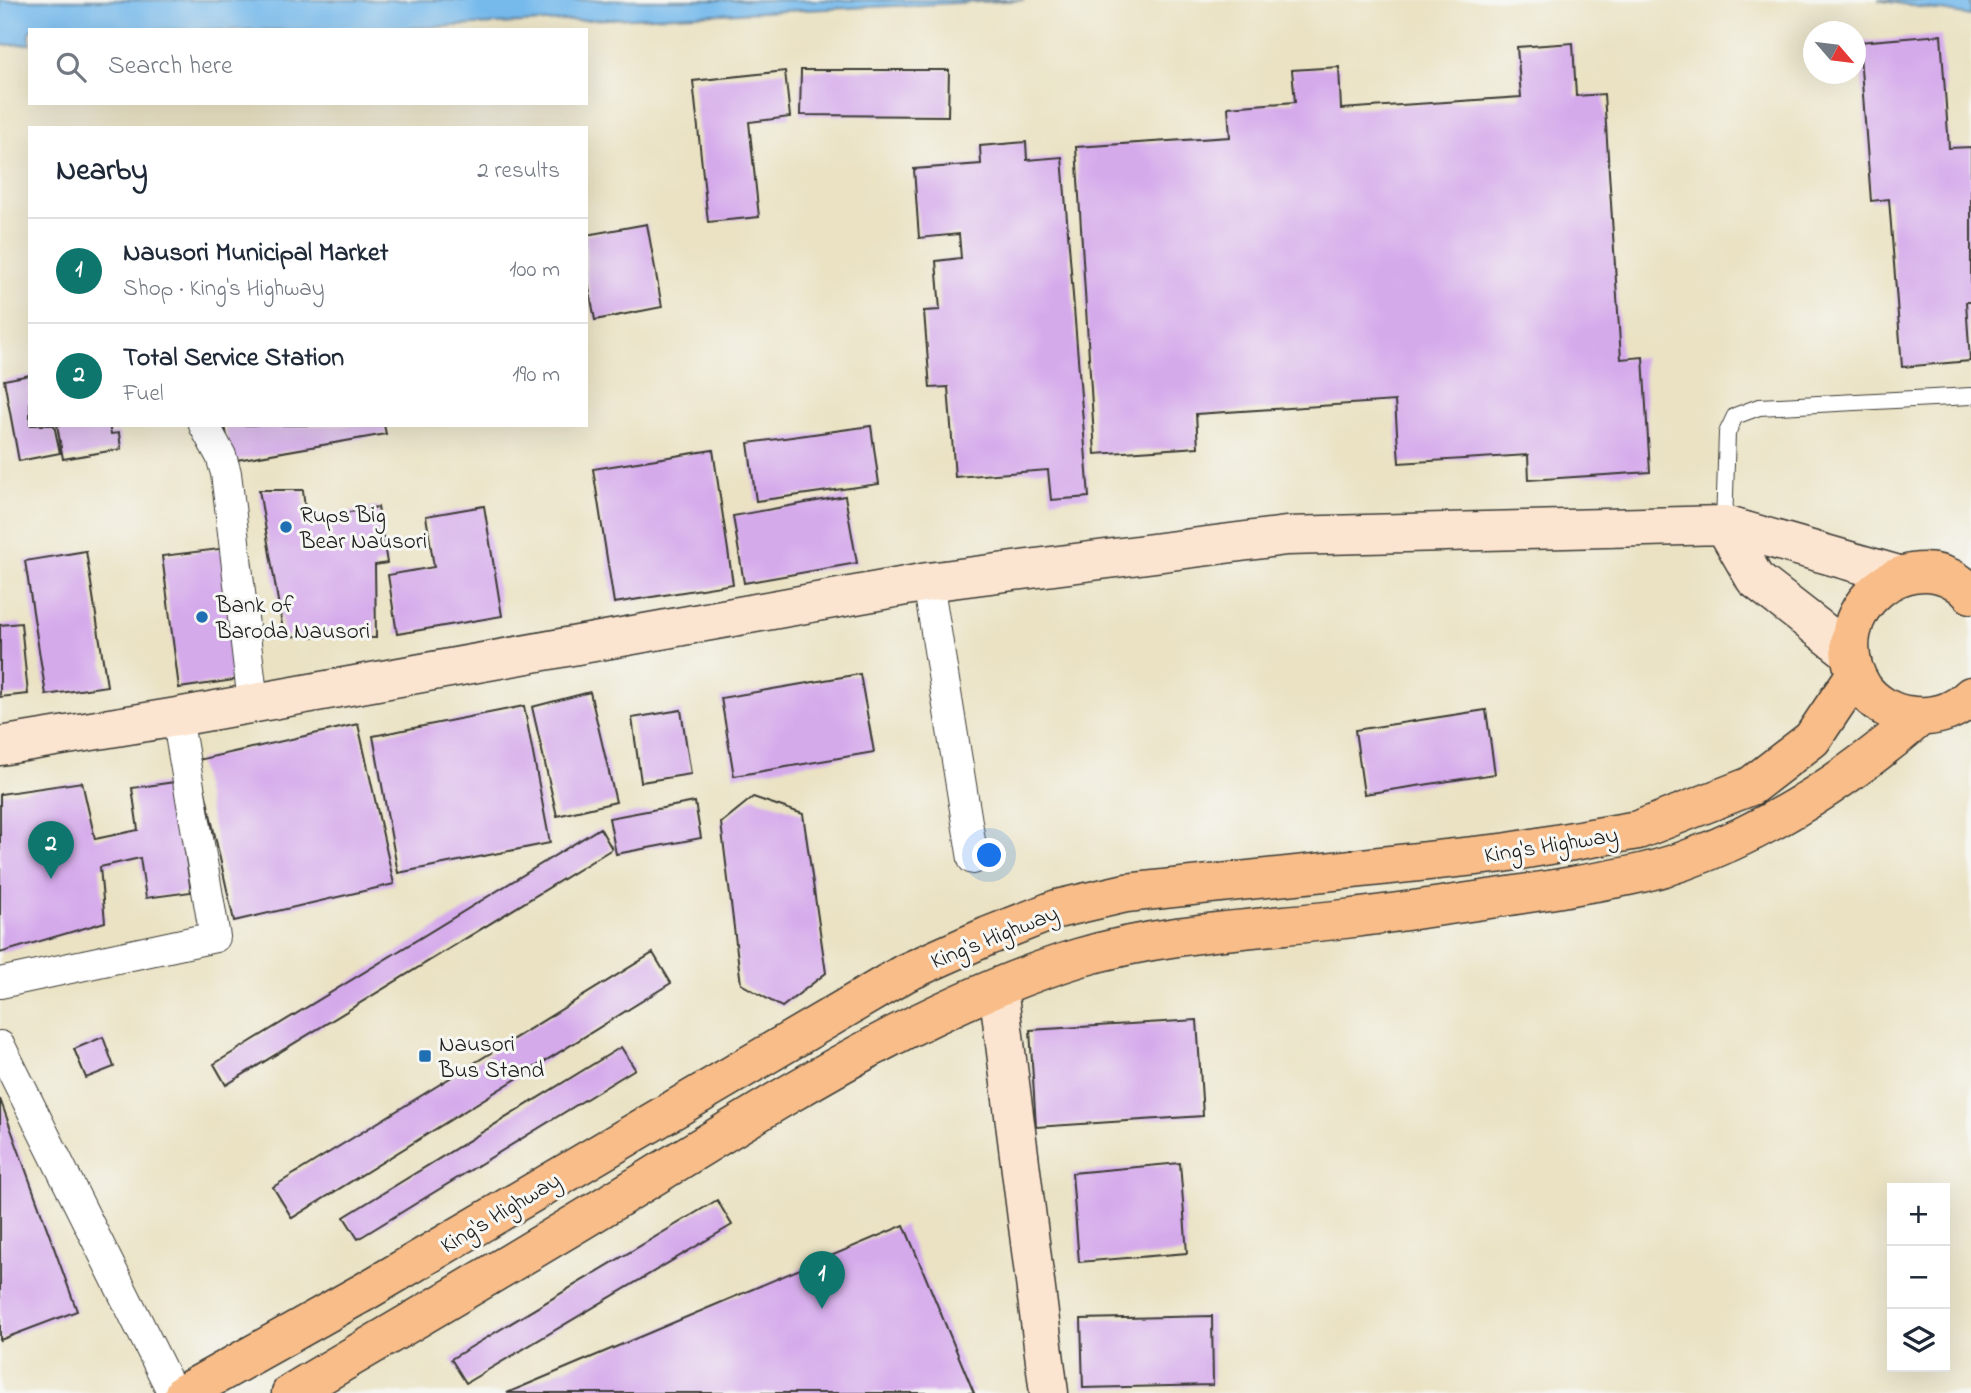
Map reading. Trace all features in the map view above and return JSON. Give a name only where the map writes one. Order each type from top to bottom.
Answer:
[{"type":"highway","points":[[1964,578],[1925,573],[1902,576],[1873,592],[1854,619],[1852,664],[1866,692],[1882,706],[1900,714],[1920,717],[1937,715],[1952,710],[1971,696]]},
{"type":"highway","name":"King's Highway","points":[[184,1393],[366,1291],[905,973],[988,936],[1058,909],[1126,894],[1503,853],[1638,831],[1751,786],[1779,766],[1812,739],[1852,664]]},
{"type":"highway","name":"King's Highway","points":[[291,1393],[761,1110],[915,1023],[998,988],[1077,958],[1134,944],[1243,929],[1346,919],[1512,895],[1608,880],[1681,862],[1750,833],[1835,784],[1875,756],[1920,717]]},
{"type":"street","points":[[205,427],[221,456],[226,473],[253,703]]},
{"type":"street","points":[[1724,525],[1755,579],[1852,664]]},
{"type":"street","points":[[0,746],[177,717],[928,582],[1286,536],[1724,525],[1902,576]]},
{"type":"street","points":[[928,582],[973,859]]},
{"type":"street","points":[[0,983],[215,937],[177,717]]},
{"type":"street","points":[[998,988],[1049,1393]]},
{"type":"street","points":[[0,1046],[173,1393]]},
{"type":"lane","points":[[1724,525],[1727,433],[1735,416],[1759,407],[1971,396]]},
{"type":"water","points":[[0,0],[1025,0],[410,28],[28,28],[28,44],[0,45]]},
{"type":"water","points":[[1878,0],[1971,0],[1971,16]]},
{"type":"building","points":[[1941,35],[1949,148],[1971,147],[1971,302],[1966,302],[1970,361],[1902,367],[1889,199],[1871,201],[1862,84],[1866,84],[1866,41]]},
{"type":"building","points":[[1573,43],[1576,96],[1604,94],[1621,359],[1643,357],[1650,472],[1529,480],[1528,455],[1399,463],[1395,401],[1196,414],[1198,447],[1095,454],[1076,147],[1230,137],[1228,107],[1295,102],[1292,70],[1339,67],[1341,109],[1521,97],[1517,47]]},
{"type":"building","points":[[801,70],[949,70],[948,116],[800,115]]},
{"type":"building","points":[[785,71],[790,117],[749,122],[759,217],[708,222],[693,81]]},
{"type":"building","points":[[1026,142],[1027,160],[1062,157],[1089,497],[1051,500],[1048,470],[955,477],[948,387],[930,388],[924,311],[940,310],[936,261],[961,258],[959,234],[919,238],[914,169],[981,164],[980,146]]},
{"type":"building","points":[[647,224],[662,307],[595,320],[588,283],[588,235]]},
{"type":"building","points":[[28,375],[28,427],[54,427],[60,453],[19,461],[4,380]]},
{"type":"building","points":[[871,426],[879,484],[756,501],[748,443]]},
{"type":"building","points":[[57,427],[109,427],[111,434],[119,433],[121,449],[63,459]]},
{"type":"building","points":[[225,427],[384,427],[386,434],[231,461]]},
{"type":"building","points":[[713,450],[733,584],[614,603],[593,469]]},
{"type":"building","name":"Rups Big Bear Nausori","points":[[259,490],[303,490],[306,520],[378,507],[387,563],[375,565],[376,638],[284,636]]},
{"type":"building","points":[[845,496],[857,563],[744,583],[733,516]]},
{"type":"building","points":[[484,506],[502,616],[397,634],[388,575],[434,567],[426,516]]},
{"type":"building","name":"Bank of Baroda Nausori","points":[[227,548],[241,679],[179,688],[162,556]]},
{"type":"building","points":[[86,551],[107,686],[46,695],[25,561]]},
{"type":"building","points":[[21,623],[28,694],[0,697],[0,625]]},
{"type":"building","points":[[860,674],[874,752],[734,776],[721,698]]},
{"type":"building","points":[[590,692],[616,802],[557,816],[532,707]]},
{"type":"building","points":[[524,706],[550,843],[398,873],[373,736]]},
{"type":"building","points":[[681,710],[691,774],[641,782],[632,718]]},
{"type":"building","points":[[1486,710],[1495,774],[1364,794],[1355,730]]},
{"type":"building","points":[[358,724],[394,884],[234,921],[198,760]]},
{"type":"building","points":[[82,782],[95,839],[138,830],[132,788],[175,782],[191,892],[146,898],[140,858],[100,867],[105,922],[0,953],[0,794]]},
{"type":"building","points":[[753,797],[803,814],[826,973],[782,1007],[741,984],[721,823]]},
{"type":"building","points":[[695,802],[701,838],[616,854],[609,818]]},
{"type":"building","points":[[600,828],[612,849],[226,1085],[214,1064]]},
{"type":"building","points":[[653,953],[671,983],[292,1218],[273,1187]]},
{"type":"building","points":[[1197,1020],[1203,1116],[1036,1127],[1030,1030]]},
{"type":"building","points":[[103,1037],[114,1067],[86,1078],[74,1049]]},
{"type":"building","points":[[621,1047],[635,1069],[358,1239],[344,1217]]},
{"type":"building","points":[[0,1099],[77,1311],[0,1340]]},
{"type":"building","points":[[1180,1163],[1187,1253],[1079,1262],[1072,1173]]},
{"type":"building","points":[[717,1200],[732,1225],[466,1383],[451,1359]]},
{"type":"building","points":[[904,1225],[974,1393],[507,1393]]},
{"type":"building","points":[[1212,1316],[1213,1385],[1083,1388],[1081,1319]]},
{"type":"place","name":"Rups Big Bear Nausori","points":[[286,527]]},
{"type":"place","name":"Bank of Baroda Nausori","points":[[202,617]]},
{"type":"place","name":"Total Service Station","points":[[51,879]]},
{"type":"place","name":"Nausori Bus Stand","points":[[425,1056]]},
{"type":"place","name":"Nausori Municipal Market","points":[[822,1309]]}]
